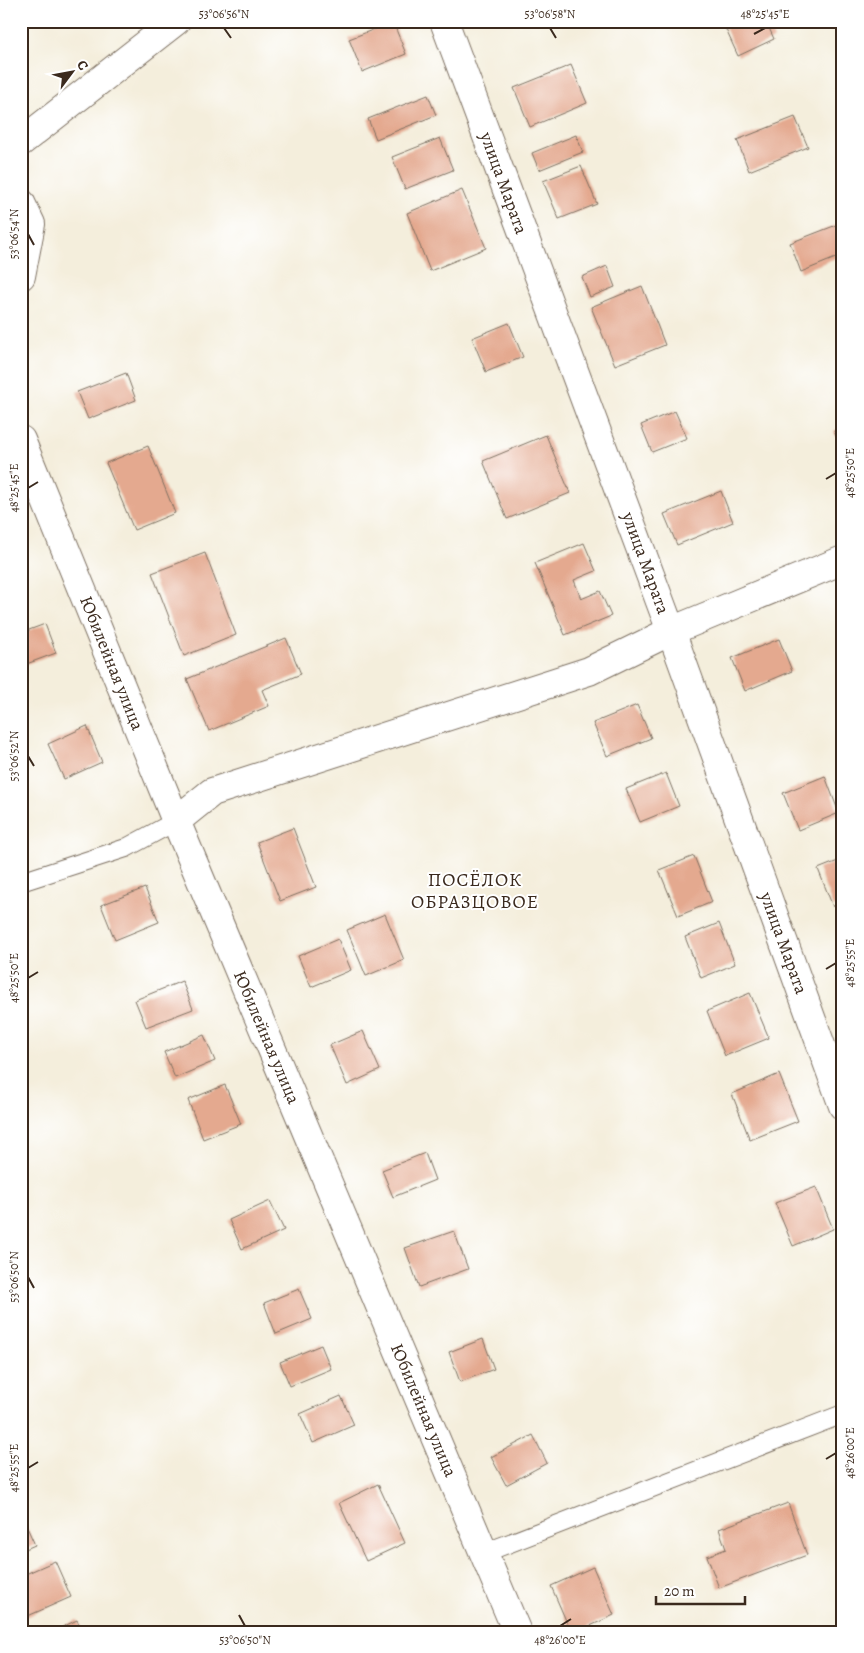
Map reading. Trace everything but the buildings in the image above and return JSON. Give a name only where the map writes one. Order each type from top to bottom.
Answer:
[{"type":"street","points":[[21,142],[176,21]]},
{"type":"street","name":"улица Марата","points":[[444,21],[671,631],[843,1106]]},
{"type":"street","points":[[21,203],[31,224],[21,276]]},
{"type":"street","name":"Юбилейная улица","points":[[21,440],[176,820],[517,1632]]},
{"type":"street","points":[[176,820],[212,792],[589,671],[671,631],[843,560]]},
{"type":"lane","points":[[21,882],[126,848],[176,820]]},
{"type":"lane","points":[[484,1553],[843,1414]]},
{"type":"district","name":"ПОСЁЛОК ОБРАЗЦОВОЕ","points":[[475,891]]}]
